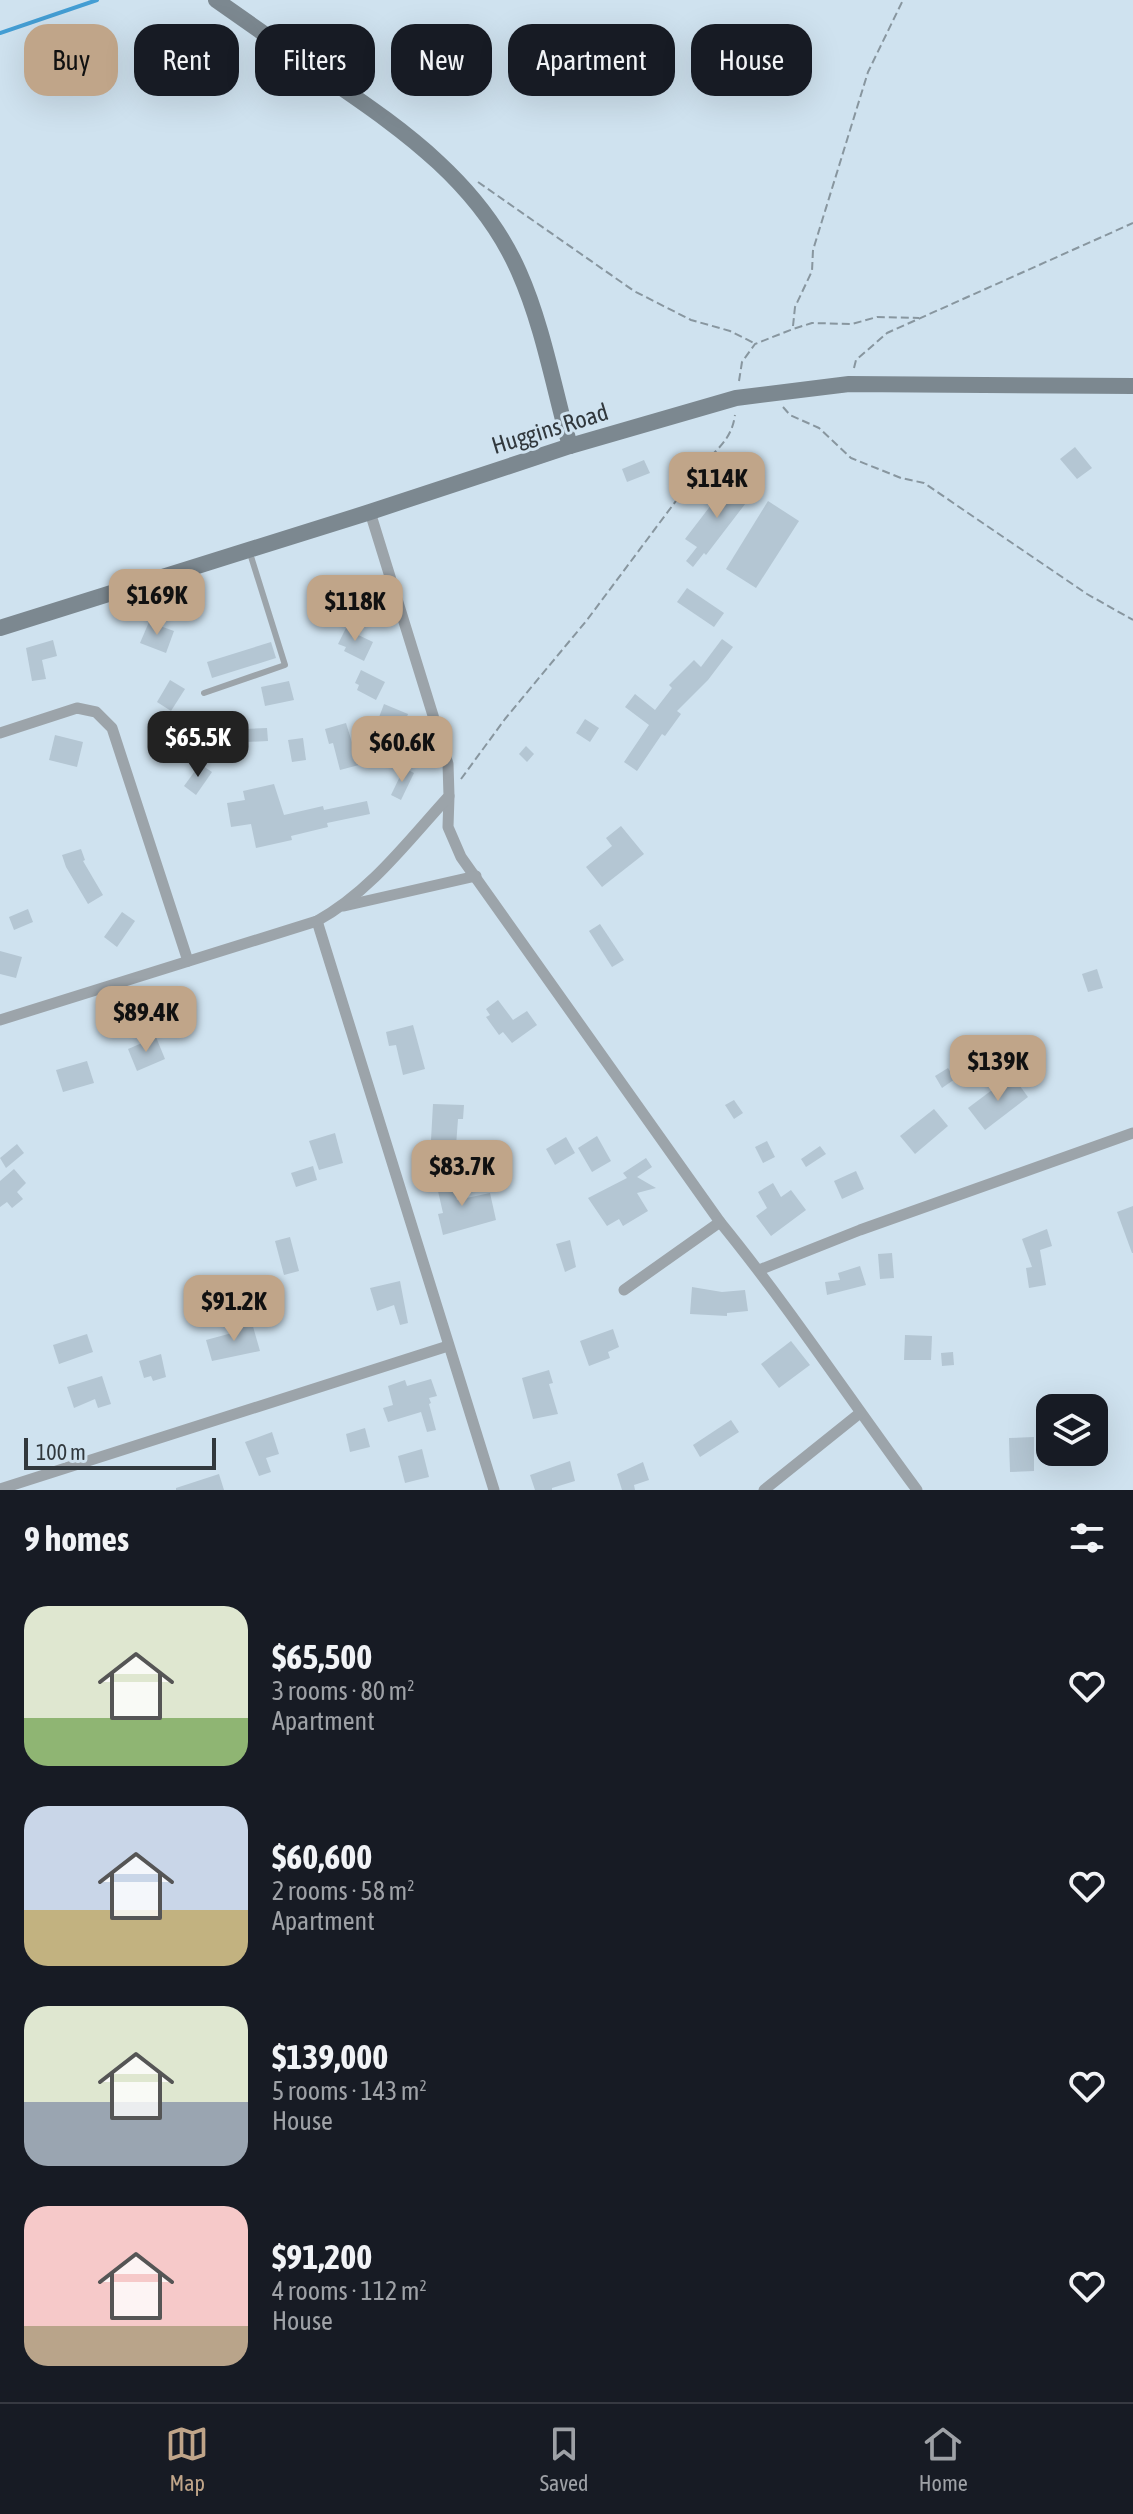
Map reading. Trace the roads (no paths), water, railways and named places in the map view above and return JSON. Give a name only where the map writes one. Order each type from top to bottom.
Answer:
[{"type":"street","points":[[216,0],[405,132],[454,177],[485,213],[518,269],[528,296],[570,446]]},
{"type":"street","name":"Huggins Road","points":[[0,628],[570,446],[736,398],[849,384],[1133,386]]},
{"type":"street","points":[[370,512],[448,764],[448,827],[461,857],[720,1222],[759,1270],[917,1490]]},
{"type":"street","points":[[0,733],[77,708],[96,712],[112,728],[188,961]]},
{"type":"street","points":[[343,907],[386,866],[449,796]]},
{"type":"street","points":[[0,1020],[317,921],[343,907],[476,876]]},
{"type":"street","points":[[317,921],[494,1490]]},
{"type":"street","points":[[759,1270],[860,1230],[1133,1133]]},
{"type":"street","points":[[624,1290],[720,1222]]},
{"type":"street","points":[[0,1489],[448,1346]]},
{"type":"street","points":[[764,1490],[860,1413]]},
{"type":"lane","points":[[204,693],[285,665],[249,550]]},
{"type":"waterway","points":[[0,33],[97,0]]}]
